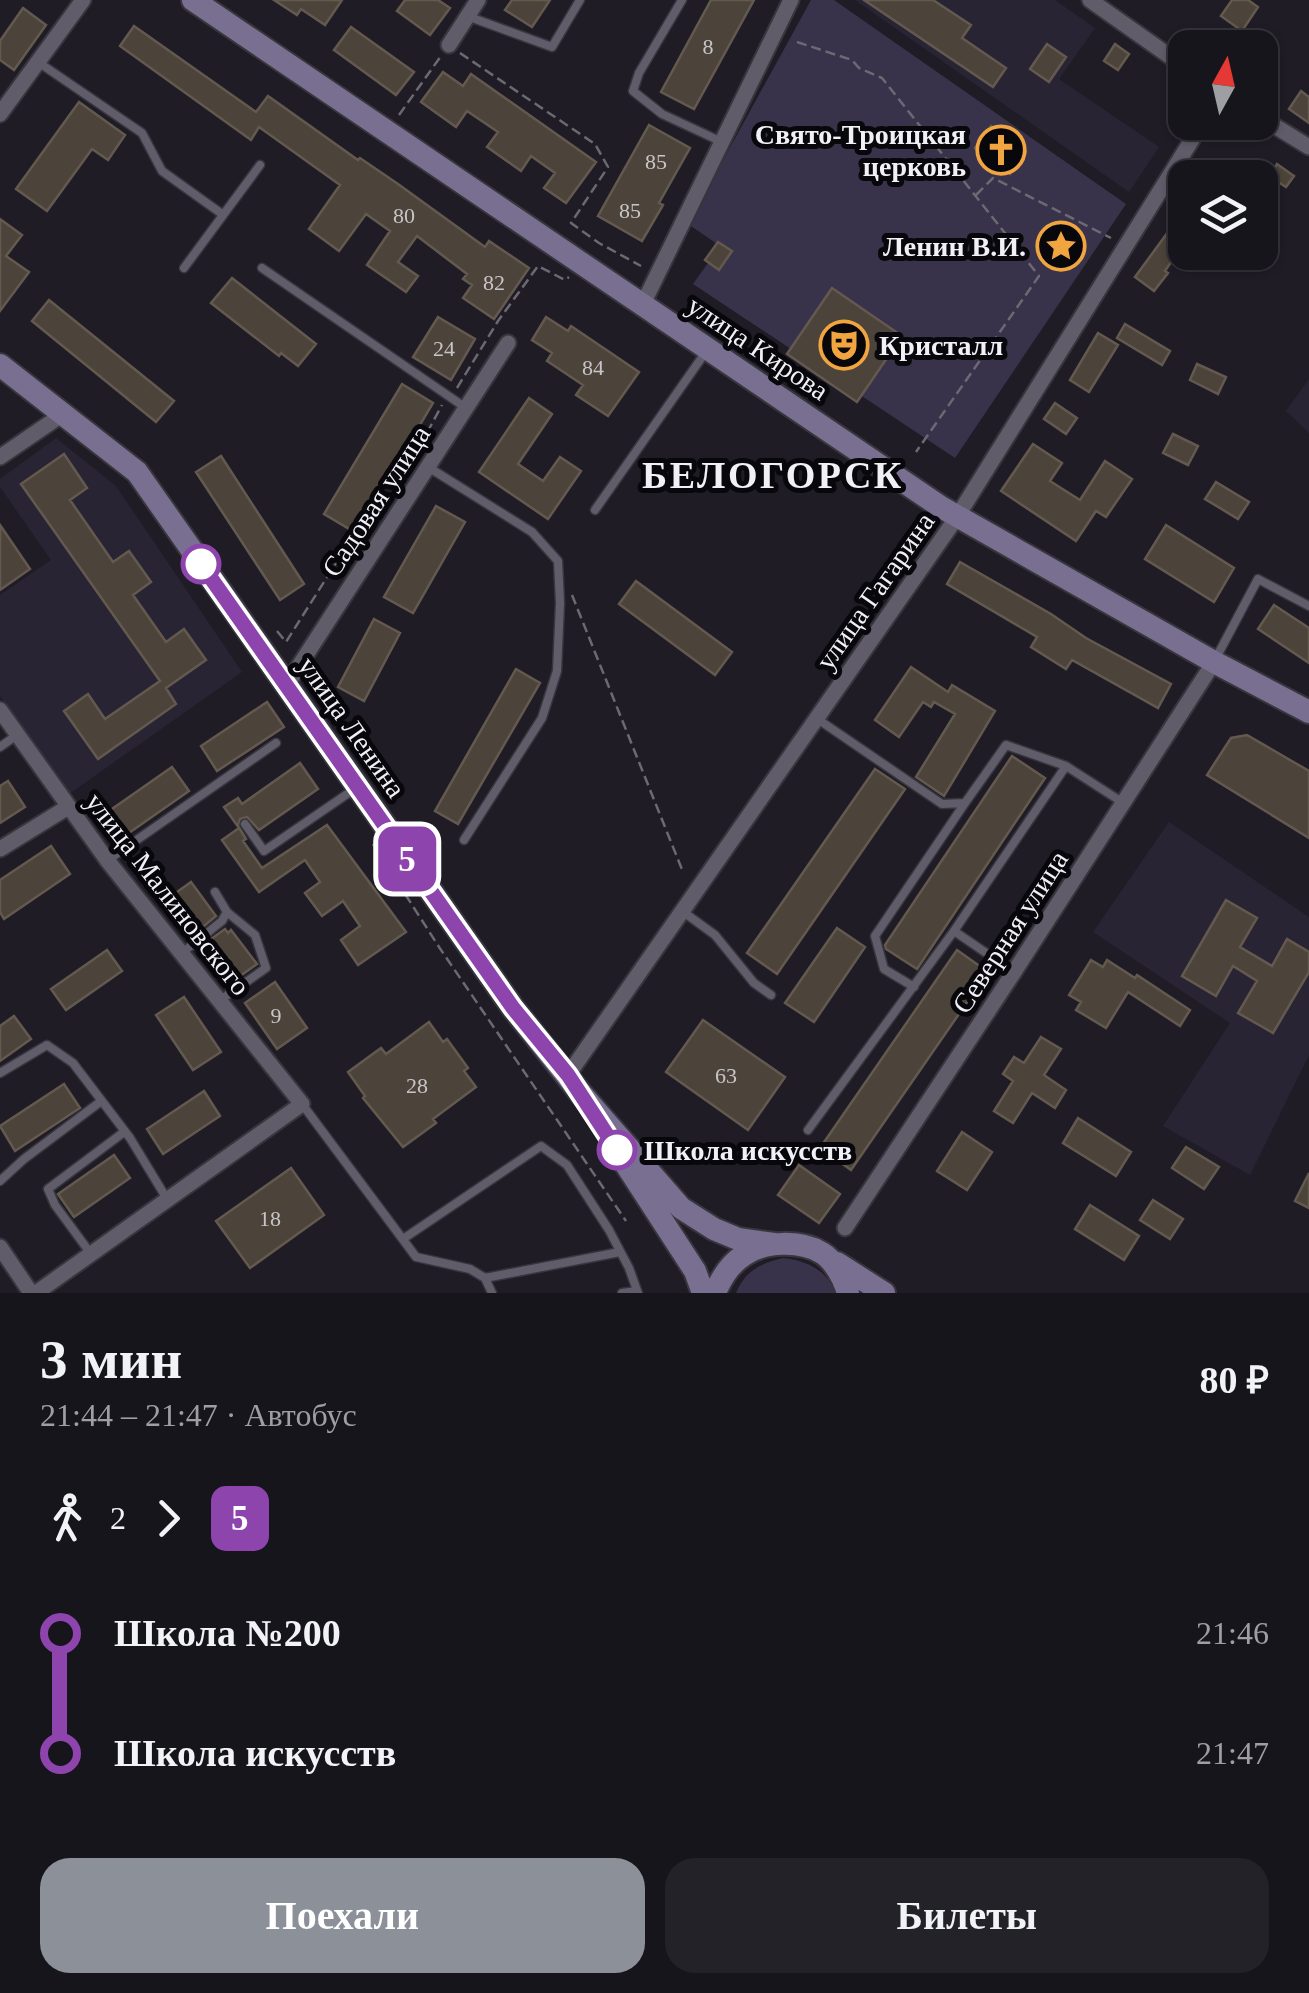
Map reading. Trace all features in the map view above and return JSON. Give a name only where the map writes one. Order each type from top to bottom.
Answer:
[{"type":"street","points":[[0,114],[84,0]]},
{"type":"street","name":"улица Кирова","points":[[194,0],[958,517],[1309,712]]},
{"type":"street","points":[[449,45],[478,0]]},
{"type":"street","points":[[642,306],[791,0]]},
{"type":"street","points":[[1090,0],[1168,55]]},
{"type":"street","points":[[1278,128],[1309,147]]},
{"type":"street","name":"улица Гагарина","points":[[573,1083],[682,911],[958,517],[1191,140]]},
{"type":"street","name":"Садовая улица","points":[[286,686],[508,343]]},
{"type":"street","name":"улица Ленина","points":[[0,365],[138,472],[513,1008],[681,1208],[714,1230],[738,1239],[822,1252]]},
{"type":"street","points":[[0,457],[63,414]]},
{"type":"street","name":"Северная улица","points":[[845,1228],[1214,662]]},
{"type":"street","name":"улица Малиновского","points":[[0,710],[108,860],[302,1104]]},
{"type":"street","points":[[0,850],[68,807]]},
{"type":"street","points":[[573,1083],[695,1270],[703,1293]]},
{"type":"street","points":[[0,1247],[33,1293],[302,1104]]},
{"type":"street","points":[[715,1293],[730,1267],[746,1253],[774,1244]]},
{"type":"street","points":[[822,1252],[846,1284],[848,1293]]},
{"type":"street","points":[[822,1252],[884,1293]]},
{"type":"lane","points":[[468,16],[552,47],[580,0]]},
{"type":"lane","points":[[682,0],[639,74],[633,92],[662,114],[722,142]]},
{"type":"lane","points":[[38,62],[142,133],[162,171],[222,214]]},
{"type":"lane","points":[[184,268],[260,164]]},
{"type":"lane","points":[[262,268],[466,408]]},
{"type":"lane","points":[[595,510],[707,350]]},
{"type":"lane","points":[[428,467],[532,532],[558,561],[557,671],[542,718],[464,840]]},
{"type":"lane","points":[[1214,662],[1258,578],[1309,606]]},
{"type":"lane","points":[[816,718],[942,804],[964,803]]},
{"type":"lane","points":[[0,748],[17,735]]},
{"type":"lane","points":[[108,860],[276,743]]},
{"type":"lane","points":[[914,987],[884,969],[875,936],[1006,746],[1066,766],[1123,803]]},
{"type":"lane","points":[[808,1130],[954,931],[1066,766]]},
{"type":"lane","points":[[246,824],[264,851],[356,788]]},
{"type":"lane","points":[[215,892],[227,912],[255,935],[266,968],[219,1001]]},
{"type":"lane","points":[[682,911],[715,936],[754,983],[771,995]]},
{"type":"lane","points":[[182,953],[222,921],[227,912]]},
{"type":"lane","points":[[954,931],[1014,972]]},
{"type":"lane","points":[[0,1073],[48,1045],[73,1063],[130,1138],[167,1199]]},
{"type":"lane","points":[[0,1181],[100,1102]]},
{"type":"lane","points":[[302,1104],[416,1257],[470,1269],[485,1278],[492,1293]]},
{"type":"lane","points":[[91,1254],[48,1189],[124,1132]]},
{"type":"lane","points":[[402,1238],[541,1146],[567,1165],[620,1252],[638,1292],[622,1293]]},
{"type":"lane","points":[[485,1278],[620,1252]]},
{"type":"path","points":[[797,42],[852,60],[858,68],[882,78],[1038,276],[916,452]]},
{"type":"path","points":[[386,132],[449,45],[594,144],[608,166],[571,223],[641,266]]},
{"type":"path","points":[[975,196],[993,178],[1126,246]]},
{"type":"path","points":[[432,440],[429,429],[448,397],[461,384],[498,321],[538,266],[565,280],[570,276]]},
{"type":"path","points":[[277,632],[286,642],[343,552],[357,548]]},
{"type":"path","points":[[573,598],[684,872]]},
{"type":"path","points":[[364,830],[626,1221]]},
{"type":"shaded area","points":[[811,0],[834,0],[1126,204],[955,458],[693,284],[720,246],[688,224]]},
{"type":"shaded area","points":[[855,0],[1055,0],[1095,28],[1059,79],[1159,147],[1129,192]]},
{"type":"shaded area","points":[[1309,379],[1309,433],[1286,411]]},
{"type":"shaded area","points":[[56,438],[116,486],[242,672],[69,794],[0,696],[0,595],[51,560],[0,487],[0,479]]},
{"type":"shaded area","points":[[1169,822],[1309,917],[1309,1055],[1250,1175],[1163,1126],[1230,1023],[1093,932]]},
{"type":"shaded area","points":[[783,1258],[815,1268],[837,1293],[736,1293],[755,1269]]},
{"type":"building","points":[[274,0],[342,0],[325,25],[301,9],[297,15]]},
{"type":"building","points":[[405,0],[438,0],[450,8],[430,35],[397,11]]},
{"type":"building","points":[[512,0],[550,0],[532,27],[505,10]]},
{"type":"building","points":[[711,0],[754,0],[694,109],[661,92]]},
{"type":"building","points":[[864,0],[933,0],[971,25],[962,38],[1006,68],[993,87]]},
{"type":"building","points":[[1232,0],[1248,0],[1258,7],[1243,30],[1221,16]]},
{"type":"building","points":[[23,8],[46,25],[14,70],[0,60],[0,41]]},
{"type":"building","points":[[134,26],[256,112],[268,96],[485,247],[489,241],[529,268],[494,319],[463,298],[472,285],[463,279],[467,274],[417,236],[398,262],[418,276],[406,292],[367,265],[390,231],[366,214],[339,251],[309,229],[340,185],[259,127],[251,140],[120,46]]},
{"type":"building","points":[[351,27],[414,72],[396,95],[334,50]]},
{"type":"building","points":[[1047,44],[1066,57],[1049,82],[1030,69]]},
{"type":"building","points":[[1115,44],[1129,54],[1118,70],[1104,61]]},
{"type":"building","points":[[443,72],[463,86],[471,74],[596,162],[566,203],[544,188],[555,173],[531,156],[521,171],[487,147],[498,132],[467,111],[456,127],[421,102]]},
{"type":"building","points":[[1301,91],[1309,97],[1309,123],[1289,109]]},
{"type":"building","points":[[79,102],[125,135],[108,160],[92,149],[47,211],[16,189]]},
{"type":"building","points":[[649,125],[690,148],[642,241],[598,216]]},
{"type":"building","name":"Свято-Троицкая церковь","points":[[991,126],[1026,152],[1010,174],[975,148]]},
{"type":"building","points":[[1278,165],[1294,176],[1286,187],[1278,182]]},
{"type":"building","points":[[0,219],[22,235],[6,256],[29,272],[0,311]]},
{"type":"building","points":[[1168,232],[1168,273],[1154,291],[1135,277]]},
{"type":"building","points":[[718,242],[732,251],[719,270],[705,260]]},
{"type":"building","points":[[232,278],[316,344],[298,366],[281,353],[279,356],[211,303]]},
{"type":"building","name":"Кристалл","points":[[832,288],[902,336],[857,402],[787,354]]},
{"type":"building","points":[[49,300],[174,401],[156,422],[32,321]]},
{"type":"building","points":[[438,317],[475,339],[451,380],[413,357]]},
{"type":"building","points":[[546,317],[568,331],[571,326],[639,372],[608,416],[576,395],[583,385],[547,361],[552,353],[532,340]]},
{"type":"building","points":[[1125,324],[1170,351],[1162,365],[1117,338]]},
{"type":"building","points":[[1098,333],[1118,345],[1089,392],[1070,380]]},
{"type":"building","points":[[1197,364],[1226,377],[1218,394],[1190,380]]},
{"type":"building","points":[[402,384],[433,403],[356,533],[324,514]]},
{"type":"building","points":[[529,398],[552,414],[518,464],[543,481],[560,457],[581,471],[548,519],[479,472]]},
{"type":"building","points":[[1055,403],[1077,418],[1066,434],[1044,419]]},
{"type":"building","points":[[1173,434],[1198,446],[1188,465],[1163,453]]},
{"type":"building","points":[[1033,444],[1062,463],[1050,481],[1080,500],[1105,461],[1132,479],[1106,517],[1096,511],[1076,541],[1001,491]]},
{"type":"building","points":[[64,454],[87,488],[70,500],[113,562],[129,551],[151,582],[133,595],[166,642],[184,629],[206,660],[166,688],[176,704],[98,759],[64,711],[88,694],[105,719],[160,681],[21,484]]},
{"type":"building","points":[[221,456],[304,584],[280,600],[196,472]]},
{"type":"building","points":[[1216,482],[1249,502],[1238,519],[1205,499]]},
{"type":"building","points":[[436,506],[465,522],[413,613],[384,597]]},
{"type":"building","points":[[0,525],[30,569],[0,590]]},
{"type":"building","points":[[1166,525],[1234,568],[1214,602],[1145,559]]},
{"type":"building","points":[[960,562],[1171,684],[1158,708],[1072,660],[1066,669],[1031,647],[1037,637],[947,584]]},
{"type":"building","points":[[636,581],[732,652],[715,675],[619,604]]},
{"type":"building","points":[[1274,605],[1309,628],[1309,663],[1258,629]]},
{"type":"building","points":[[374,619],[400,633],[364,701],[338,687]]},
{"type":"building","points":[[911,667],[948,692],[952,685],[995,711],[944,796],[916,777],[955,714],[934,702],[931,707],[923,702],[899,737],[875,720]]},
{"type":"building","points":[[516,669],[540,683],[458,824],[435,811]]},
{"type":"building","points":[[267,702],[284,727],[217,771],[201,746]]},
{"type":"building","points":[[1247,735],[1309,771],[1309,838],[1207,775],[1231,738]]},
{"type":"building","points":[[1012,756],[1045,778],[917,969],[885,945]]},
{"type":"building","points":[[300,763],[318,789],[259,830],[247,817],[240,819],[238,826],[246,839],[243,841],[262,868],[327,825],[406,932],[358,965],[341,940],[360,926],[343,901],[322,916],[305,893],[320,882],[305,860],[259,892],[222,840],[239,828],[224,807],[238,798],[242,804]]},
{"type":"building","points":[[172,767],[189,791],[126,835],[109,811]]},
{"type":"building","points":[[875,769],[905,789],[777,974],[747,953]]},
{"type":"building","points":[[8,781],[25,807],[0,823],[0,786]]},
{"type":"building","points":[[51,846],[70,874],[4,919],[0,912],[0,880]]},
{"type":"building","points":[[191,882],[216,916],[198,931],[194,931],[170,897]]},
{"type":"building","points":[[1226,900],[1257,918],[1240,947],[1272,966],[1287,939],[1309,952],[1309,972],[1273,1033],[1238,1013],[1257,981],[1233,966],[1216,996],[1182,976]]},
{"type":"building","points":[[837,928],[865,947],[814,1022],[785,1003]]},
{"type":"building","points":[[225,929],[228,933],[231,930],[257,964],[236,979],[207,942]]},
{"type":"building","points":[[107,950],[122,971],[66,1010],[51,989]]},
{"type":"building","points":[[957,950],[988,972],[851,1170],[820,1148]]},
{"type":"building","points":[[1091,960],[1103,967],[1107,960],[1135,978],[1137,975],[1190,1010],[1180,1026],[1128,992],[1106,1028],[1076,1010],[1081,1002],[1069,995]]},
{"type":"building","points":[[275,982],[307,1028],[277,1049],[245,1003]]},
{"type":"building","points":[[184,997],[221,1052],[193,1070],[156,1015]]},
{"type":"building","points":[[14,1016],[31,1039],[0,1061],[0,1026]]},
{"type":"building","points":[[703,1020],[785,1077],[748,1130],[666,1072]]},
{"type":"building","points":[[429,1022],[468,1068],[464,1071],[476,1087],[403,1147],[363,1098],[348,1072],[381,1048],[386,1054]]},
{"type":"building","points":[[1041,1037],[1061,1049],[1044,1075],[1066,1090],[1055,1108],[1032,1093],[1013,1123],[994,1111],[1013,1081],[1003,1074],[1014,1057],[1024,1063]]},
{"type":"building","points":[[64,1084],[80,1108],[15,1151],[0,1126]]},
{"type":"building","points":[[204,1091],[220,1116],[163,1154],[147,1129]]},
{"type":"building","points":[[1078,1118],[1131,1152],[1116,1176],[1063,1143]]},
{"type":"building","points":[[962,1132],[992,1152],[967,1190],[937,1171]]},
{"type":"building","points":[[1186,1147],[1219,1167],[1204,1189],[1172,1168]]},
{"type":"building","points":[[114,1155],[130,1178],[74,1217],[58,1194]]},
{"type":"building","points":[[799,1165],[840,1194],[819,1223],[778,1195]]},
{"type":"building","points":[[291,1168],[324,1215],[250,1268],[216,1221]]},
{"type":"building","points":[[1309,1173],[1309,1208],[1295,1201]]},
{"type":"building","points":[[1153,1200],[1183,1219],[1170,1239],[1140,1220]]},
{"type":"building","points":[[1090,1205],[1139,1236],[1124,1260],[1075,1229]]},
{"type":"bus line","name":"5","points":[[201,564],[513,1008],[568,1075],[617,1150]]},
{"type":"place","name":"Свято-Троицкая церковь","points":[[1001,150]]},
{"type":"place","name":"Ленин В.И.","points":[[1061,246]]},
{"type":"place","name":"Кристалл","points":[[844,345]]},
{"type":"place","name":"Школа искусств","points":[[617,1150]]},
{"type":"district","name":"БЕЛОГОРСК","points":[[773,475]]}]
